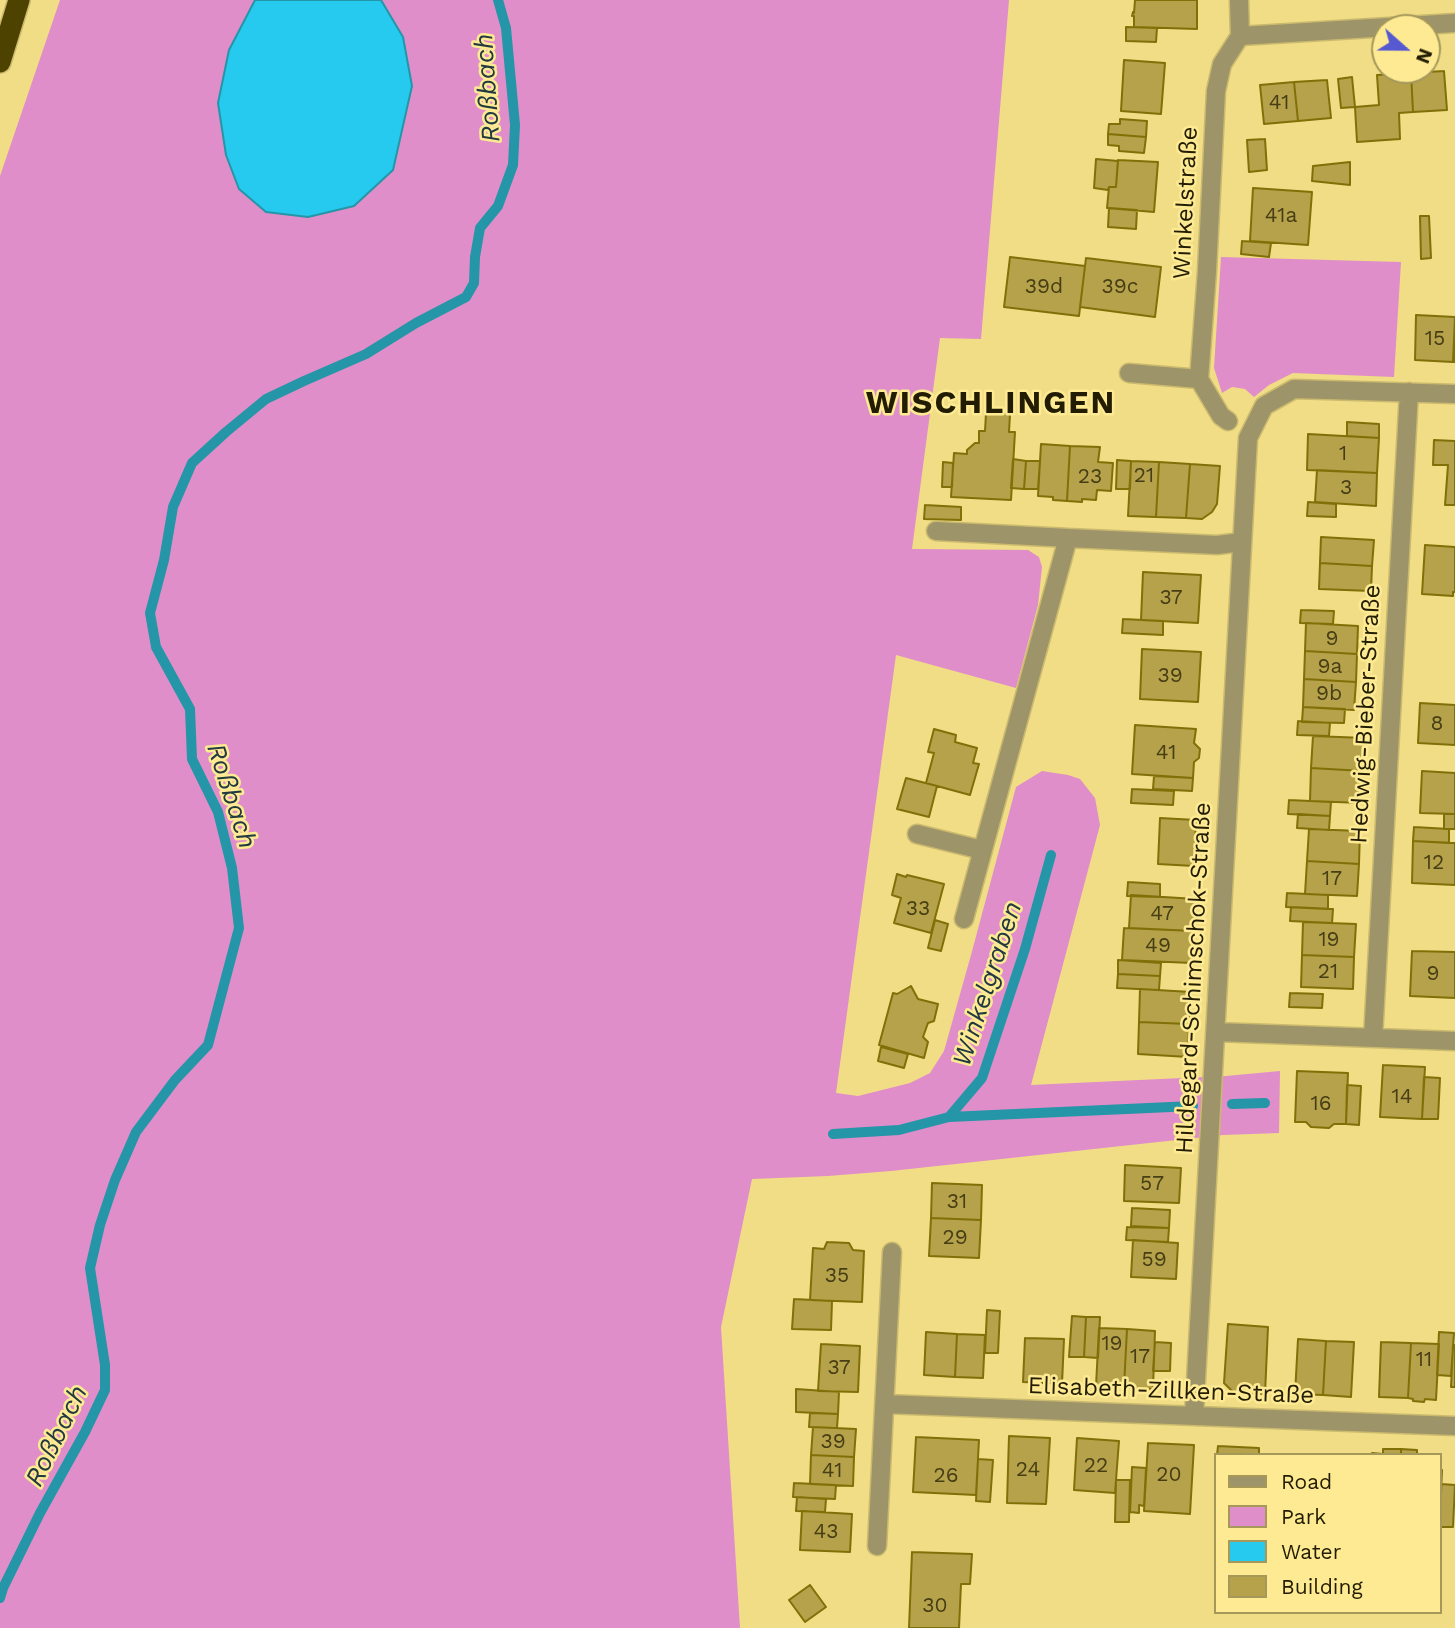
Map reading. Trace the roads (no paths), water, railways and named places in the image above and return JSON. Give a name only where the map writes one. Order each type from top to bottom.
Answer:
[{"type":"highway","points":[[0,62],[19,0]]},
{"type":"street","points":[[1239,0],[1240,36],[1455,23]]},
{"type":"street","name":"Winkelstraße","points":[[1199,379],[1208,271],[1216,91],[1222,64],[1240,36]]},
{"type":"street","points":[[1129,373],[1199,379],[1221,416],[1228,422]]},
{"type":"street","name":"Hildegard-Schimschok-Straße","points":[[1194,1416],[1248,438],[1264,406],[1294,389],[1455,394]]},
{"type":"street","name":"Hedwig-Bieber-Straße","points":[[1373,1038],[1409,392]]},
{"type":"street","points":[[936,531],[1217,545],[1242,542]]},
{"type":"street","points":[[964,919],[1068,538]]},
{"type":"street","points":[[917,834],[982,850]]},
{"type":"street","points":[[1216,1032],[1455,1041]]},
{"type":"street","points":[[877,1546],[892,1252]]},
{"type":"street","name":"Elisabeth-Zillken-Straße","points":[[885,1404],[1455,1426]]},
{"type":"water","points":[[255,0],[381,0],[403,37],[412,86],[393,170],[354,206],[308,217],[266,212],[239,189],[226,155],[218,103],[229,50]]},
{"type":"waterway","name":"Roßbach","points":[[0,1598],[40,1513],[105,1390],[105,1365],[90,1268],[100,1225],[115,1180],[136,1132],[175,1080],[208,1045],[239,928],[232,868],[218,812],[192,759],[190,709],[156,647],[150,613],[164,560],[173,507],[192,463],[266,399],[366,354],[416,323],[466,297],[474,283],[480,228],[498,206],[513,165],[515,125],[506,28],[498,0]]},
{"type":"waterway","name":"Winkelgraben","points":[[949,1117],[982,1078],[1025,949],[1051,855]]},
{"type":"waterway","name":"Winkelgraben","points":[[1232,1104],[1265,1103]]},
{"type":"waterway","name":"Winkelgraben","points":[[833,1134],[899,1130],[949,1117],[1193,1106]]},
{"type":"district","name":"WISCHLINGEN","points":[[991,404]]}]
